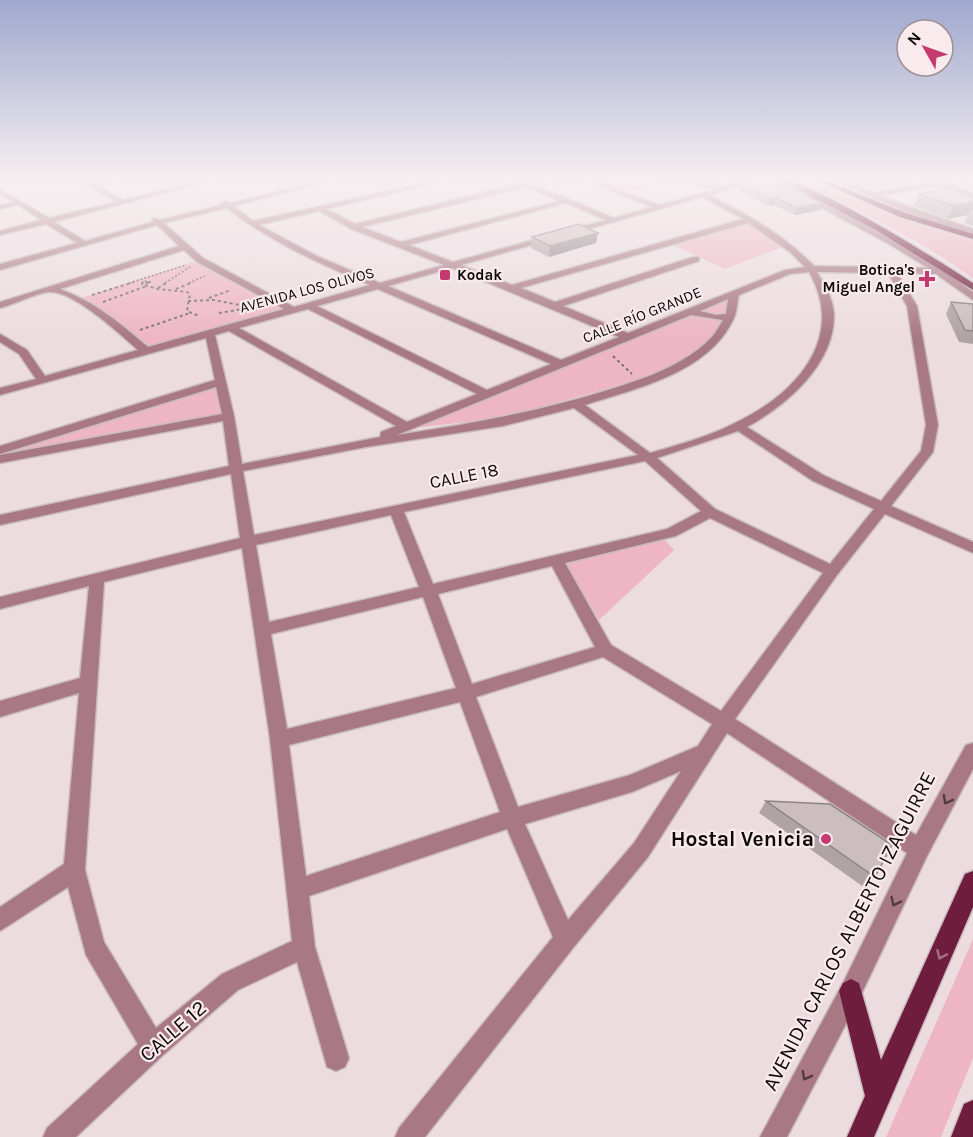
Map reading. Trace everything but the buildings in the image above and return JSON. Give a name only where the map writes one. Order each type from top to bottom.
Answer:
[{"type":"main road","points":[[888,232],[973,287]]},
{"type":"main road","points":[[860,1137],[973,882]]},
{"type":"main road","points":[[851,991],[878,1098]]},
{"type":"main road","points":[[964,1137],[973,1113]]},
{"type":"street","points":[[66,232],[82,242]]},
{"type":"street","points":[[0,265],[118,232]]},
{"type":"street","points":[[169,232],[184,247],[207,264],[293,310]]},
{"type":"street","points":[[265,232],[314,258],[561,364]]},
{"type":"street","points":[[367,232],[512,288],[629,337]]},
{"type":"street","points":[[401,245],[450,232]]},
{"type":"street","name":"AVENIDA LOS OLIVOS","points":[[0,392],[570,232]]},
{"type":"street","points":[[512,288],[634,255],[707,232]]},
{"type":"street","points":[[770,232],[782,240],[813,269]]},
{"type":"street","points":[[874,232],[941,271],[973,297]]},
{"type":"street","points":[[0,305],[184,247]]},
{"type":"street","points":[[634,255],[644,260]]},
{"type":"street","points":[[554,306],[696,259]]},
{"type":"street","points":[[653,265],[663,270]]},
{"type":"street","name":"CALLE RÍO GRANDE","points":[[366,443],[788,272],[813,269],[941,271]]},
{"type":"street","name":"CALLE 18","points":[[0,603],[249,541],[649,458],[738,426],[802,380],[821,352],[831,322],[825,296],[813,269]]},
{"type":"street","points":[[408,1137],[565,940],[641,850],[744,689],[881,507],[927,452],[932,425],[912,306],[891,270]]},
{"type":"street","points":[[49,288],[82,302],[105,316],[146,351]]},
{"type":"street","points":[[0,520],[235,469],[366,443],[503,422],[576,404],[642,383],[686,363],[714,341],[730,318],[734,295]]},
{"type":"street","points":[[310,306],[487,394]]},
{"type":"street","points":[[692,312],[716,318],[730,318]]},
{"type":"street","points":[[230,327],[405,426]]},
{"type":"street","points":[[210,333],[222,382],[249,541],[279,739],[304,947],[336,1058]]},
{"type":"street","points":[[0,337],[23,352],[42,380]]},
{"type":"street","points":[[0,450],[222,382]]},
{"type":"street","points":[[576,404],[649,458],[710,512],[832,571]]},
{"type":"street","points":[[0,459],[228,416]]},
{"type":"street","points":[[738,426],[818,478],[973,548]]},
{"type":"street","points":[[396,509],[428,589],[512,818],[565,940]]},
{"type":"street","points":[[261,630],[671,533],[710,512]]},
{"type":"street","points":[[556,560],[605,650],[723,721],[920,849]]},
{"type":"street","points":[[97,578],[74,870],[94,947],[153,1047]]},
{"type":"street","points":[[279,739],[466,693],[605,650]]},
{"type":"street","points":[[0,709],[89,683]]},
{"type":"street","name":"AVENIDA CARLOS ALBERTO IZAGUIRRE","points":[[773,1137],[851,991],[920,849],[973,751]]},
{"type":"street","points":[[296,890],[512,818],[632,783],[704,752]]},
{"type":"street","points":[[0,920],[74,870]]},
{"type":"street","name":"CALLE 12","points":[[56,1137],[153,1047],[230,982],[304,947]]},
{"type":"path","points":[[84,298],[193,262],[186,272],[157,289]]},
{"type":"path","points":[[174,290],[180,285],[211,274]]},
{"type":"path","points":[[139,280],[157,289],[187,292],[190,294],[186,307],[190,313]]},
{"type":"path","points":[[99,304],[145,284]]},
{"type":"path","points":[[188,301],[204,299],[237,288]]},
{"type":"path","points":[[204,299],[257,308]]},
{"type":"path","points":[[136,331],[190,313],[200,316]]},
{"type":"path","points":[[604,347],[642,383]]},
{"type":"shaded area","points":[[715,232],[764,232],[785,246],[725,269],[673,245]]},
{"type":"shaded area","points":[[898,232],[944,232],[973,241],[973,279],[942,257]]},
{"type":"shaded area","points":[[196,261],[281,306],[280,310],[152,347],[146,346],[116,319],[81,298]]},
{"type":"shaded area","points":[[727,300],[724,319],[709,340],[677,363],[638,380],[502,418],[405,429]]},
{"type":"shaded area","points":[[217,385],[222,415],[6,455],[9,449]]},
{"type":"shaded area","points":[[665,540],[674,550],[599,620],[565,562]]},
{"type":"shaded area","points":[[973,939],[973,1058],[941,1137],[886,1137]]},
{"type":"place","name":"Kodak","points":[[445,275]]},
{"type":"place","name":"Botica's Miguel Angel","points":[[927,279]]},
{"type":"place","name":"Hostal Venicia","points":[[826,839]]}]
